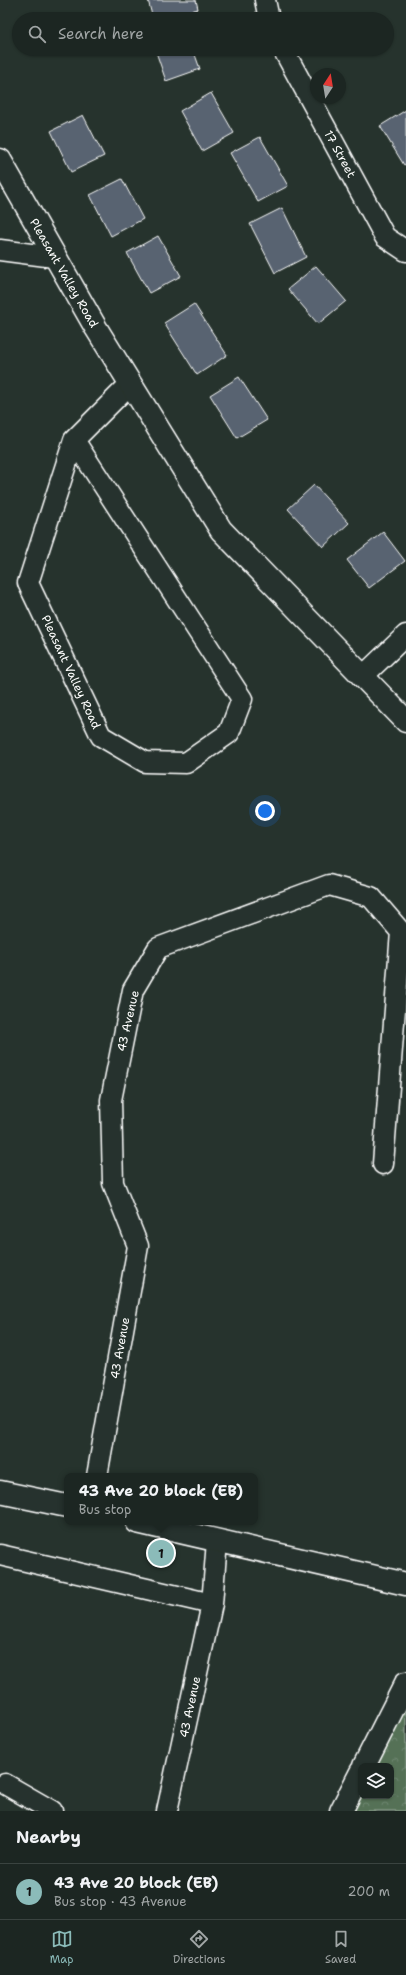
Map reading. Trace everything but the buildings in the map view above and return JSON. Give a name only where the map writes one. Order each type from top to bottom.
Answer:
[{"type":"street","points":[[265,0],[268,12]]},
{"type":"street","name":"17 Street","points":[[287,56],[386,237],[406,251]]},
{"type":"street","name":"Pleasant Valley Road","points":[[0,160],[54,256],[130,384],[221,530],[406,721]]},
{"type":"street","points":[[0,250],[54,256]]},
{"type":"street","name":"Pleasant Valley Road","points":[[74,440],[242,699],[229,733],[186,763],[145,762],[101,736],[28,583],[74,440],[130,384]]},
{"type":"street","points":[[362,677],[406,635]]},
{"type":"street","name":"43 Avenue","points":[[98,1473],[138,1246],[113,1183],[111,1100],[133,990],[158,948],[329,885],[371,897],[401,932],[399,1049],[383,1164]]},
{"type":"street","points":[[0,1492],[64,1505]]},
{"type":"street","points":[[150,1525],[406,1584]]},
{"type":"street","name":"43 Avenue","points":[[167,1811],[212,1604],[217,1541]]},
{"type":"street","points":[[0,1555],[212,1604]]},
{"type":"street","points":[[366,1763],[406,1683]]},
{"type":"street","points":[[341,1811],[358,1778]]},
{"type":"street","points":[[5,1784],[52,1811]]},
{"type":"green space","points":[[406,1671],[406,1811],[345,1811],[358,1799],[394,1799],[394,1763],[366,1763]]},
{"type":"place","name":"43 Ave 20 block (EB)","points":[[161,1553]]}]
